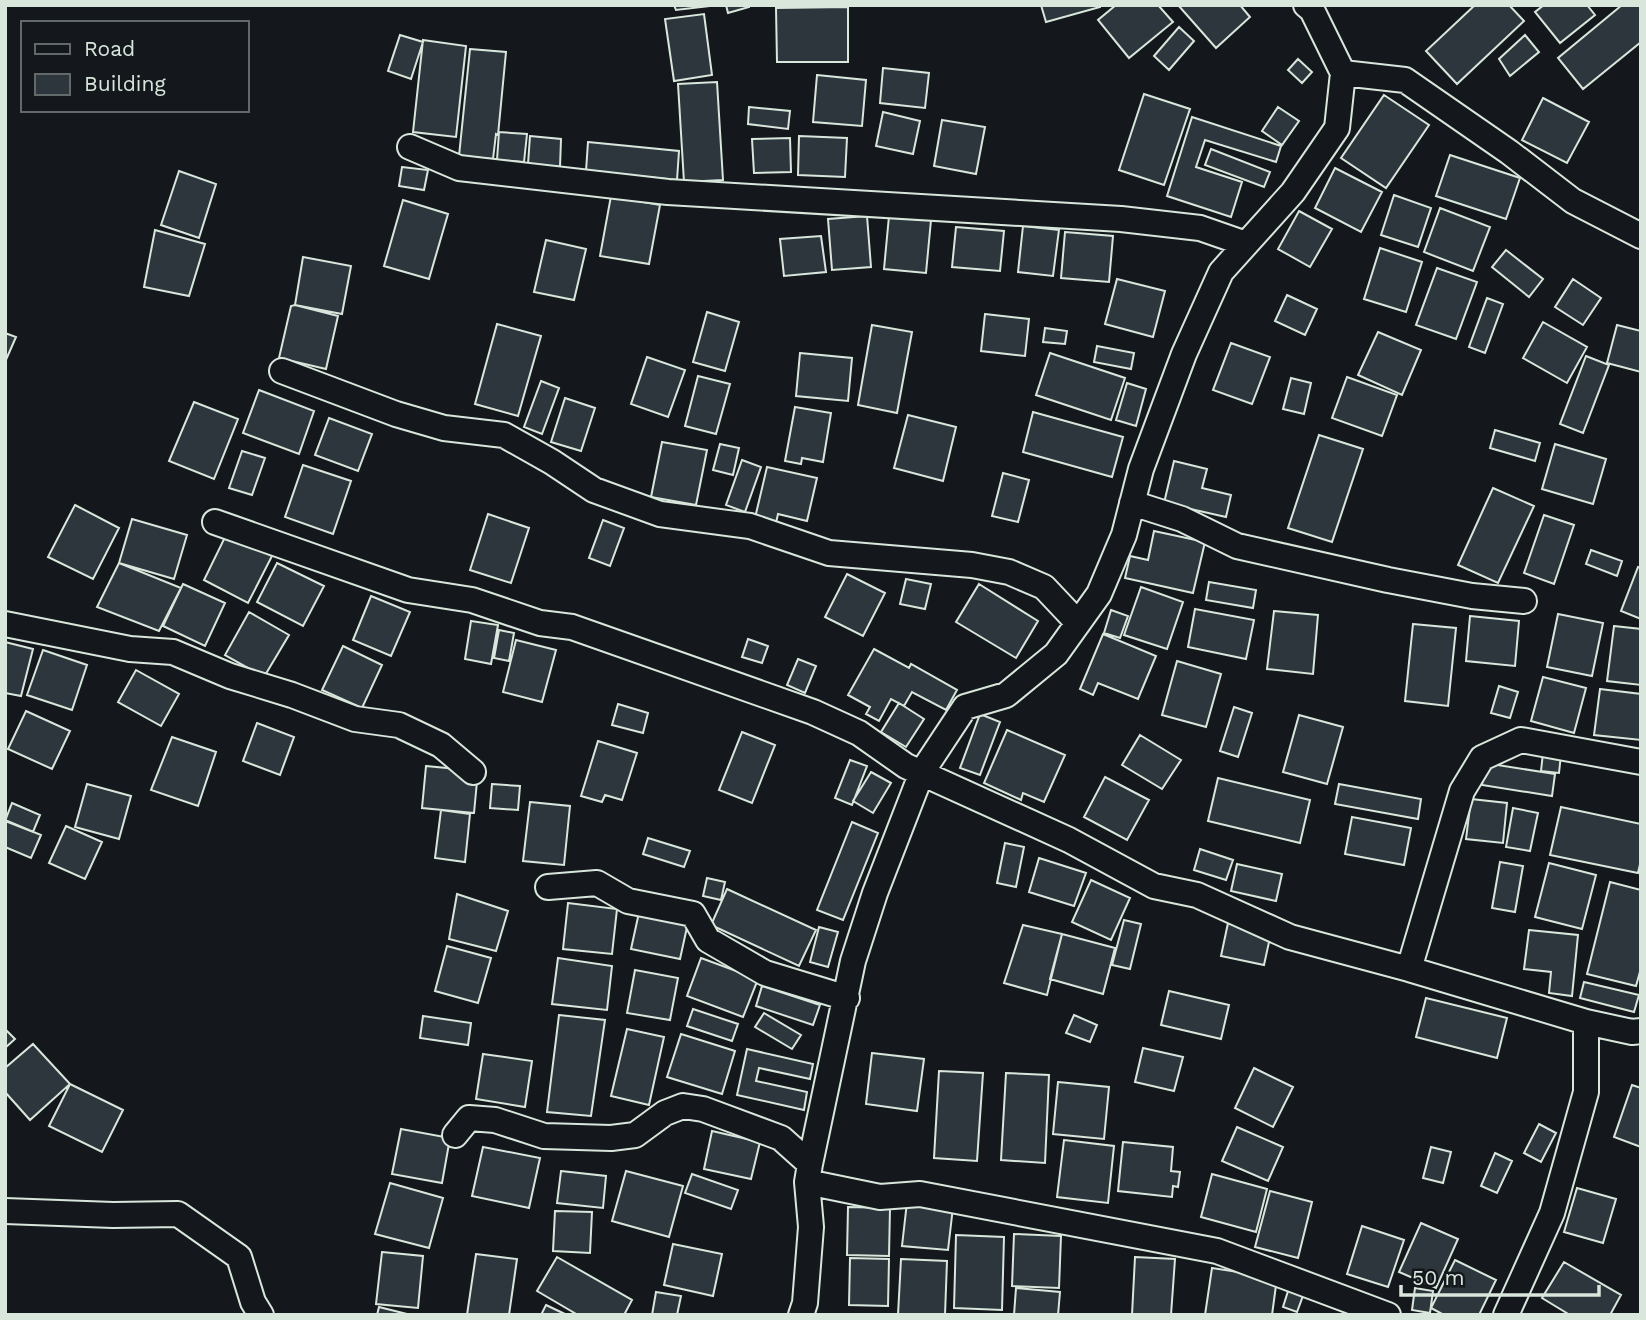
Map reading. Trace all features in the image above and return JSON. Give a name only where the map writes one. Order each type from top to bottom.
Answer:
[{"type":"street","points":[[801,1315],[805,1303],[811,1227],[809,1173],[853,961],[875,893],[922,772],[965,707],[1006,695],[1056,654],[1099,594],[1124,535],[1141,469],[1184,354],[1221,272],[1293,192],[1337,128],[1343,73],[1310,7]]},
{"type":"street","points":[[1343,73],[1405,80],[1509,152],[1573,201],[1641,236]]},
{"type":"street","points":[[410,147],[459,168],[668,192],[1121,219],[1200,228],[1246,244]]},
{"type":"street","points":[[282,371],[396,414],[444,428],[504,435],[552,461],[594,489],[660,514],[750,526],[828,553],[972,565],[1009,572],[1044,587],[1077,623]]},
{"type":"street","points":[[1132,503],[1182,519],[1237,546],[1388,580],[1472,596],[1524,601]]},
{"type":"street","points":[[215,522],[408,590],[472,600],[540,622],[572,627],[813,712],[859,733],[906,766],[1069,840],[1154,886],[1197,895],[1290,937],[1586,1022],[1632,1032],[1641,1031]]},
{"type":"street","points":[[5,624],[130,649],[173,652],[230,676],[292,695],[355,719],[399,724],[441,746],[473,772]]},
{"type":"street","points":[[1409,969],[1462,791],[1482,758],[1521,740],[1641,762]]},
{"type":"street","points":[[548,887],[597,883],[628,901],[693,914],[708,940],[765,973],[847,998]]},
{"type":"street","points":[[1506,1315],[1552,1213],[1586,1092],[1586,1022]]},
{"type":"street","points":[[455,1135],[469,1118],[495,1120],[544,1136],[611,1138],[635,1135],[666,1113],[683,1106],[703,1109],[781,1138],[809,1173],[880,1197],[920,1194],[1217,1251],[1388,1315]]},
{"type":"street","points":[[5,1211],[113,1215],[178,1214],[239,1257],[253,1302],[261,1315]]},
{"type":"building","points":[[674,5],[709,5],[710,6],[676,10]]},
{"type":"building","points":[[726,5],[749,5],[749,7],[728,13]]},
{"type":"building","points":[[1041,5],[1100,5],[1100,7],[1046,22]]},
{"type":"building","points":[[1116,5],[1158,5],[1173,22],[1129,58],[1098,20]]},
{"type":"building","points":[[1178,5],[1240,5],[1250,17],[1216,48]]},
{"type":"building","points":[[1475,5],[1509,5],[1524,21],[1457,84],[1426,51]]},
{"type":"building","points":[[1544,5],[1587,5],[1595,15],[1560,43],[1535,12]]},
{"type":"building","points":[[1622,5],[1641,6],[1641,42],[1583,89],[1558,58]]},
{"type":"building","points":[[848,7],[848,62],[777,62],[776,8]]},
{"type":"building","points":[[704,14],[712,75],[674,81],[665,19]]},
{"type":"building","points":[[1179,27],[1194,41],[1169,70],[1154,56]]},
{"type":"building","points":[[400,35],[423,42],[411,79],[388,71]]},
{"type":"building","points":[[1525,35],[1539,52],[1510,76],[1499,59]]},
{"type":"building","points":[[423,40],[466,46],[456,137],[413,132]]},
{"type":"building","points":[[470,49],[506,52],[493,159],[459,156]]},
{"type":"building","points":[[1298,59],[1312,72],[1302,83],[1288,70]]},
{"type":"building","points":[[883,68],[929,73],[925,108],[880,103]]},
{"type":"building","points":[[817,75],[866,80],[862,126],[813,122]]},
{"type":"building","points":[[717,82],[723,180],[684,182],[678,84]]},
{"type":"building","points":[[1144,94],[1190,109],[1164,185],[1119,170]]},
{"type":"building","points":[[1384,95],[1429,125],[1386,188],[1341,158]]},
{"type":"building","points":[[1543,98],[1589,122],[1567,163],[1522,140]]},
{"type":"building","points":[[749,107],[790,111],[788,129],[748,124]]},
{"type":"building","points":[[1278,107],[1299,121],[1282,145],[1262,131]]},
{"type":"building","points":[[883,112],[920,121],[913,154],[876,146]]},
{"type":"building","points":[[1192,117],[1281,146],[1276,162],[1205,140],[1196,167],[1242,182],[1231,217],[1167,196]]},
{"type":"building","points":[[942,120],[985,127],[976,174],[934,166]]},
{"type":"building","points":[[499,132],[527,134],[524,162],[497,160]]},
{"type":"building","points":[[530,136],[561,139],[560,167],[528,164]]},
{"type":"building","points":[[799,136],[847,138],[845,177],[798,175]]},
{"type":"building","points":[[790,138],[791,172],[754,173],[752,139]]},
{"type":"building","points":[[588,142],[679,151],[677,180],[586,171]]},
{"type":"building","points":[[1211,149],[1270,172],[1264,187],[1205,165]]},
{"type":"building","points":[[1450,155],[1520,178],[1506,219],[1436,196]]},
{"type":"building","points":[[402,167],[428,170],[424,190],[399,186]]},
{"type":"building","points":[[1335,168],[1382,192],[1361,232],[1315,208]]},
{"type":"building","points":[[179,171],[216,184],[199,238],[161,225]]},
{"type":"building","points":[[1394,195],[1431,208],[1418,247],[1381,235]]},
{"type":"building","points":[[611,196],[660,205],[649,264],[600,256]]},
{"type":"building","points":[[403,200],[448,214],[429,279],[384,266]]},
{"type":"building","points":[[1440,208],[1490,227],[1473,271],[1424,252]]},
{"type":"building","points":[[1299,211],[1332,229],[1310,267],[1278,249]]},
{"type":"building","points":[[867,216],[871,267],[832,270],[828,219]]},
{"type":"building","points":[[889,216],[931,220],[926,273],[884,269]]},
{"type":"building","points":[[1023,226],[1059,230],[1053,276],[1018,272]]},
{"type":"building","points":[[956,227],[1004,231],[1000,271],[952,267]]},
{"type":"building","points":[[155,230],[205,244],[189,296],[144,287]]},
{"type":"building","points":[[1065,232],[1113,236],[1109,282],[1061,278]]},
{"type":"building","points":[[821,236],[826,272],[784,276],[780,239]]},
{"type":"building","points":[[546,240],[586,249],[574,300],[534,292]]},
{"type":"building","points":[[1380,248],[1422,262],[1406,312],[1364,299]]},
{"type":"building","points":[[1506,250],[1543,279],[1529,297],[1492,267]]},
{"type":"building","points":[[303,257],[351,266],[342,314],[295,305]]},
{"type":"building","points":[[1437,268],[1477,282],[1456,339],[1416,325]]},
{"type":"building","points":[[1117,279],[1165,291],[1153,337],[1105,324]]},
{"type":"building","points":[[1573,279],[1601,298],[1583,325],[1555,307]]},
{"type":"building","points":[[1287,295],[1317,309],[1305,335],[1275,321]]},
{"type":"building","points":[[1487,298],[1503,304],[1485,353],[1469,347]]},
{"type":"building","points":[[291,306],[338,316],[326,369],[279,358]]},
{"type":"building","points":[[707,312],[739,322],[725,371],[693,362]]},
{"type":"building","points":[[985,314],[1029,319],[1025,356],[981,351]]},
{"type":"building","points":[[1543,322],[1587,347],[1567,383],[1523,358]]},
{"type":"building","points":[[497,324],[541,336],[518,416],[475,404]]},
{"type":"building","points":[[872,325],[912,332],[897,413],[858,405]]},
{"type":"building","points":[[1617,325],[1641,331],[1641,372],[1607,363]]},
{"type":"building","points":[[1045,328],[1067,331],[1065,344],[1043,342]]},
{"type":"building","points":[[1378,332],[1421,350],[1402,395],[1358,375]]},
{"type":"building","points":[[5,333],[16,337],[5,362]]},
{"type":"building","points":[[1231,343],[1270,357],[1252,404],[1213,390]]},
{"type":"building","points":[[1097,346],[1134,353],[1131,369],[1094,362]]},
{"type":"building","points":[[800,353],[852,358],[848,401],[796,396]]},
{"type":"building","points":[[1050,353],[1125,378],[1111,420],[1036,395]]},
{"type":"building","points":[[1586,356],[1609,365],[1583,433],[1560,424]]},
{"type":"building","points":[[647,357],[685,370],[668,417],[631,404]]},
{"type":"building","points":[[698,376],[730,384],[716,434],[685,426]]},
{"type":"building","points":[[1347,377],[1397,395],[1382,436],[1332,418]]},
{"type":"building","points":[[1291,378],[1311,383],[1304,414],[1283,409]]},
{"type":"building","points":[[541,381],[559,388],[542,434],[524,427]]},
{"type":"building","points":[[1127,383],[1146,389],[1136,426],[1116,420]]},
{"type":"building","points":[[259,390],[314,411],[299,454],[243,433]]},
{"type":"building","points":[[565,398],[595,408],[581,451],[551,442]]},
{"type":"building","points":[[194,402],[238,419],[214,479],[169,461]]},
{"type":"building","points":[[795,407],[831,413],[823,462],[802,458],[801,464],[785,461]]},
{"type":"building","points":[[1033,412],[1123,437],[1112,477],[1023,452]]},
{"type":"building","points":[[908,415],[956,427],[943,481],[894,468]]},
{"type":"building","points":[[329,418],[372,434],[358,471],[315,455]]},
{"type":"building","points":[[1495,430],[1540,443],[1535,461],[1490,448]]},
{"type":"building","points":[[1319,435],[1363,449],[1332,542],[1288,528]]},
{"type":"building","points":[[662,442],[707,450],[696,505],[651,497]]},
{"type":"building","points":[[720,444],[739,448],[733,475],[713,470]]},
{"type":"building","points":[[1555,444],[1606,459],[1593,504],[1542,489]]},
{"type":"building","points":[[242,451],[265,458],[252,495],[229,488]]},
{"type":"building","points":[[742,460],[761,467],[745,512],[726,505]]},
{"type":"building","points":[[1174,461],[1207,469],[1202,488],[1231,495],[1226,517],[1164,503]]},
{"type":"building","points":[[303,465],[351,481],[333,534],[285,517]]},
{"type":"building","points":[[767,467],[817,478],[807,521],[778,514],[776,523],[755,518]]},
{"type":"building","points":[[1003,473],[1029,480],[1018,522],[992,516]]},
{"type":"building","points":[[1493,488],[1534,506],[1498,583],[1458,565]]},
{"type":"building","points":[[75,505],[119,528],[93,579],[48,557]]},
{"type":"building","points":[[488,514],[529,528],[511,583],[470,570]]},
{"type":"building","points":[[1544,515],[1574,525],[1554,584],[1524,573]]},
{"type":"building","points":[[132,519],[187,535],[174,579],[119,563]]},
{"type":"building","points":[[603,520],[624,528],[610,566],[589,558]]},
{"type":"building","points":[[1154,531],[1205,542],[1193,593],[1125,578],[1130,556],[1148,560]]},
{"type":"building","points":[[227,533],[272,556],[248,603],[204,580]]},
{"type":"building","points":[[1591,550],[1622,561],[1617,576],[1586,564]]},
{"type":"building","points":[[119,563],[181,588],[159,631],[97,607]]},
{"type":"building","points":[[277,563],[324,586],[303,626],[257,602]]},
{"type":"building","points":[[1638,567],[1641,568],[1641,619],[1621,611]]},
{"type":"building","points":[[847,574],[885,593],[863,636],[825,617]]},
{"type":"building","points":[[906,579],[931,584],[925,609],[900,604]]},
{"type":"building","points":[[1209,582],[1256,590],[1253,608],[1206,600]]},
{"type":"building","points":[[183,584],[225,603],[205,646],[163,626]]},
{"type":"building","points":[[979,584],[1038,621],[1016,658],[956,622]]},
{"type":"building","points":[[1141,587],[1183,602],[1167,649],[1124,635]]},
{"type":"building","points":[[371,596],[410,612],[391,656],[353,640]]},
{"type":"building","points":[[1195,609],[1254,620],[1246,659],[1188,647]]},
{"type":"building","points":[[1111,610],[1128,616],[1120,638],[1104,633]]},
{"type":"building","points":[[1274,611],[1318,615],[1313,674],[1267,669]]},
{"type":"building","points":[[249,612],[289,635],[264,677],[225,655]]},
{"type":"building","points":[[1558,614],[1603,623],[1592,676],[1547,667]]},
{"type":"building","points":[[1470,616],[1519,621],[1515,666],[1466,661]]},
{"type":"building","points":[[471,621],[498,625],[491,664],[465,659]]},
{"type":"building","points":[[1413,624],[1456,628],[1448,706],[1405,701]]},
{"type":"building","points":[[1614,626],[1641,629],[1641,685],[1607,681]]},
{"type":"building","points":[[499,630],[514,633],[509,661],[494,658]]},
{"type":"building","points":[[1103,634],[1156,656],[1138,699],[1098,683],[1093,695],[1080,689]]},
{"type":"building","points":[[748,639],[768,646],[762,663],[742,657]]},
{"type":"building","points":[[516,640],[556,650],[542,702],[503,692]]},
{"type":"building","points":[[5,642],[33,649],[21,696],[5,693]]},
{"type":"building","points":[[343,646],[382,665],[362,708],[322,690]]},
{"type":"building","points":[[874,649],[909,668],[911,664],[957,690],[946,710],[912,692],[904,706],[891,699],[879,721],[866,714],[870,707],[848,695]]},
{"type":"building","points":[[43,650],[87,665],[72,710],[27,695]]},
{"type":"building","points":[[798,659],[816,666],[805,693],[787,685]]},
{"type":"building","points":[[1177,661],[1221,674],[1206,727],[1162,715]]},
{"type":"building","points":[[136,670],[179,694],[161,726],[118,702]]},
{"type":"building","points":[[1543,677],[1586,688],[1574,733],[1531,721]]},
{"type":"building","points":[[1499,686],[1518,692],[1510,718],[1491,713]]},
{"type":"building","points":[[1600,689],[1641,694],[1641,740],[1594,735]]},
{"type":"building","points":[[899,703],[924,719],[906,747],[881,732]]},
{"type":"building","points":[[618,704],[648,713],[643,733],[612,725]]},
{"type":"building","points":[[1234,707],[1252,713],[1238,757],[1220,751]]},
{"type":"building","points":[[26,711],[70,731],[52,769],[8,749]]},
{"type":"building","points":[[980,714],[1000,722],[980,775],[960,768]]},
{"type":"building","points":[[1299,715],[1343,727],[1327,784],[1283,772]]},
{"type":"building","points":[[257,723],[294,737],[280,775],[243,761]]},
{"type":"building","points":[[1007,730],[1065,755],[1044,802],[1023,793],[1021,800],[984,783]]},
{"type":"building","points":[[742,732],[775,745],[752,803],[719,790]]},
{"type":"building","points":[[1140,735],[1181,760],[1162,789],[1122,765]]},
{"type":"building","points":[[172,737],[216,752],[198,806],[151,790]]},
{"type":"building","points":[[598,741],[637,753],[622,800],[605,795],[602,802],[581,796]]},
{"type":"building","points":[[1543,753],[1561,754],[1559,773],[1541,771]]},
{"type":"building","points":[[850,760],[867,766],[852,805],[835,798]]},
{"type":"building","points":[[1485,763],[1555,774],[1552,796],[1482,785]]},
{"type":"building","points":[[426,766],[478,771],[474,813],[422,808]]},
{"type":"building","points":[[871,772],[891,783],[873,813],[853,801]]},
{"type":"building","points":[[1105,777],[1149,800],[1127,840],[1084,817]]},
{"type":"building","points":[[1218,778],[1310,800],[1300,843],[1208,821]]},
{"type":"building","points":[[87,784],[131,796],[119,839],[75,827]]},
{"type":"building","points":[[492,784],[520,786],[518,810],[490,808]]},
{"type":"building","points":[[1339,784],[1421,799],[1418,819],[1335,804]]},
{"type":"building","points":[[1471,799],[1507,803],[1503,843],[1466,839]]},
{"type":"building","points":[[530,802],[570,806],[564,865],[523,861]]},
{"type":"building","points":[[12,803],[40,815],[33,832],[5,821]]},
{"type":"building","points":[[1561,807],[1641,824],[1641,860],[1638,873],[1550,855]]},
{"type":"building","points":[[1513,808],[1538,813],[1530,851],[1506,847]]},
{"type":"building","points":[[441,810],[470,814],[465,862],[435,858]]},
{"type":"building","points":[[1352,817],[1411,828],[1404,865],[1345,854]]},
{"type":"building","points":[[5,820],[41,835],[31,858],[5,847]]},
{"type":"building","points":[[852,822],[878,833],[843,920],[817,910]]},
{"type":"building","points":[[66,826],[102,842],[85,879],[49,863]]},
{"type":"building","points":[[648,838],[690,851],[684,867],[643,854]]},
{"type":"building","points":[[1005,843],[1024,847],[1016,887],[997,883]]},
{"type":"building","points":[[1200,849],[1233,860],[1226,880],[1194,870]]},
{"type":"building","points":[[1039,858],[1086,873],[1074,906],[1029,892]]},
{"type":"building","points":[[1500,862],[1523,866],[1515,912],[1492,908]]},
{"type":"building","points":[[1549,863],[1596,875],[1582,929],[1535,917]]},
{"type":"building","points":[[1237,864],[1282,874],[1276,901],[1231,891]]},
{"type":"building","points":[[707,878],[725,882],[721,900],[703,896]]},
{"type":"building","points":[[1091,880],[1130,898],[1111,940],[1072,922]]},
{"type":"building","points":[[1610,882],[1641,890],[1641,968],[1636,986],[1587,974]]},
{"type":"building","points":[[727,889],[816,930],[799,966],[711,925]]},
{"type":"building","points":[[457,894],[508,911],[496,951],[449,939]]},
{"type":"building","points":[[568,903],[617,909],[612,954],[563,949]]},
{"type":"building","points":[[640,908],[689,918],[680,959],[631,949]]},
{"type":"building","points":[[1124,920],[1141,924],[1130,969],[1112,965]]},
{"type":"building","points":[[1228,923],[1271,933],[1264,965],[1221,956]]},
{"type":"building","points":[[1023,925],[1062,934],[1047,995],[1004,983]]},
{"type":"building","points":[[819,927],[838,932],[828,967],[810,962]]},
{"type":"building","points":[[1529,930],[1578,935],[1572,996],[1549,993],[1551,972],[1524,969]]},
{"type":"building","points":[[1062,934],[1115,948],[1103,994],[1050,979]]},
{"type":"building","points":[[447,946],[491,958],[478,1003],[435,991]]},
{"type":"building","points":[[558,958],[612,966],[607,1010],[552,1004]]},
{"type":"building","points":[[701,958],[758,979],[743,1017],[687,996]]},
{"type":"building","points":[[635,970],[678,978],[670,1020],[627,1013]]},
{"type":"building","points":[[1584,982],[1639,995],[1634,1012],[1580,998]]},
{"type":"building","points":[[762,986],[820,1005],[813,1025],[756,1006]]},
{"type":"building","points":[[1169,991],[1229,1005],[1221,1039],[1161,1025]]},
{"type":"building","points":[[1426,998],[1507,1018],[1497,1058],[1416,1037]]},
{"type":"building","points":[[693,1009],[738,1024],[732,1041],[687,1026]]},
{"type":"building","points":[[764,1013],[801,1035],[792,1049],[755,1027]]},
{"type":"building","points":[[559,1015],[605,1020],[591,1116],[547,1112]]},
{"type":"building","points":[[1074,1015],[1097,1025],[1090,1042],[1066,1033]]},
{"type":"building","points":[[423,1016],[471,1023],[468,1045],[420,1038]]},
{"type":"building","points":[[5,1029],[15,1039],[5,1048]]},
{"type":"building","points":[[627,1029],[664,1037],[649,1105],[611,1096]]},
{"type":"building","points":[[681,1034],[735,1051],[722,1094],[667,1077]]},
{"type":"building","points":[[33,1044],[70,1084],[30,1120],[5,1092],[5,1068]]},
{"type":"building","points":[[1143,1048],[1183,1057],[1174,1091],[1135,1082]]},
{"type":"building","points":[[747,1049],[813,1064],[810,1079],[759,1068],[756,1081],[807,1092],[804,1110],[737,1095]]},
{"type":"building","points":[[872,1053],[924,1059],[917,1111],[866,1104]]},
{"type":"building","points":[[483,1054],[532,1061],[525,1107],[476,1099]]},
{"type":"building","points":[[1254,1068],[1293,1087],[1273,1127],[1235,1108]]},
{"type":"building","points":[[939,1071],[983,1073],[977,1161],[934,1158]]},
{"type":"building","points":[[1006,1073],[1049,1075],[1045,1163],[1001,1160]]},
{"type":"building","points":[[1058,1082],[1109,1087],[1104,1139],[1053,1134]]},
{"type":"building","points":[[70,1084],[123,1110],[102,1152],[49,1126]]},
{"type":"building","points":[[1632,1085],[1641,1088],[1641,1147],[1614,1137]]},
{"type":"building","points":[[1539,1124],[1556,1133],[1541,1162],[1524,1153]]},
{"type":"building","points":[[1237,1127],[1283,1147],[1268,1181],[1222,1161]]},
{"type":"building","points":[[401,1129],[450,1138],[442,1183],[392,1174]]},
{"type":"building","points":[[712,1131],[760,1142],[751,1179],[704,1169]]},
{"type":"building","points":[[1064,1140],[1114,1146],[1108,1203],[1057,1197]]},
{"type":"building","points":[[1123,1142],[1173,1147],[1171,1171],[1180,1172],[1178,1187],[1173,1186],[1172,1197],[1118,1191]]},
{"type":"building","points":[[483,1147],[540,1158],[529,1208],[472,1196]]},
{"type":"building","points":[[1431,1147],[1451,1152],[1443,1183],[1423,1178]]},
{"type":"building","points":[[1495,1153],[1512,1161],[1497,1193],[1481,1186]]},
{"type":"building","points":[[561,1171],[606,1176],[603,1208],[557,1203]]},
{"type":"building","points":[[626,1171],[683,1186],[669,1237],[612,1221]]},
{"type":"building","points":[[692,1174],[738,1190],[731,1209],[685,1193]]},
{"type":"building","points":[[1212,1174],[1267,1189],[1256,1232],[1201,1217]]},
{"type":"building","points":[[390,1183],[443,1198],[429,1248],[375,1234]]},
{"type":"building","points":[[1577,1188],[1616,1199],[1603,1243],[1564,1232]]},
{"type":"building","points":[[1270,1191],[1312,1202],[1298,1258],[1255,1247]]},
{"type":"building","points":[[907,1202],[953,1207],[948,1250],[902,1246]]},
{"type":"building","points":[[848,1207],[890,1208],[889,1256],[847,1255]]},
{"type":"building","points":[[555,1211],[592,1212],[590,1253],[553,1251]]},
{"type":"building","points":[[1421,1223],[1458,1239],[1436,1288],[1399,1272]]},
{"type":"building","points":[[1362,1226],[1404,1240],[1388,1287],[1347,1274]]},
{"type":"building","points":[[1014,1234],[1061,1236],[1059,1288],[1012,1286]]},
{"type":"building","points":[[956,1235],[1004,1237],[1002,1310],[954,1308]]},
{"type":"building","points":[[673,1244],[722,1254],[713,1296],[664,1285]]},
{"type":"building","points":[[382,1252],[423,1256],[418,1308],[376,1304]]},
{"type":"building","points":[[476,1254],[517,1259],[509,1315],[467,1315]]},
{"type":"building","points":[[557,1257],[632,1300],[624,1315],[578,1315],[537,1291]]},
{"type":"building","points":[[1135,1257],[1175,1259],[1171,1315],[1132,1315]]},
{"type":"building","points":[[850,1258],[889,1259],[888,1306],[849,1305]]},
{"type":"building","points":[[901,1259],[947,1261],[945,1315],[898,1315]]},
{"type":"building","points":[[1455,1260],[1496,1280],[1479,1315],[1444,1315],[1431,1308]]},
{"type":"building","points":[[1564,1262],[1621,1295],[1610,1315],[1570,1315],[1542,1298]]},
{"type":"building","points":[[1212,1268],[1277,1278],[1272,1315],[1205,1315]]},
{"type":"building","points":[[1016,1288],[1060,1292],[1058,1315],[1014,1315]]},
{"type":"building","points":[[1289,1288],[1304,1293],[1297,1312],[1283,1307]]},
{"type":"building","points":[[1415,1288],[1433,1291],[1430,1313],[1412,1310]]},
{"type":"building","points":[[656,1292],[681,1296],[677,1315],[652,1315]]},
{"type":"building","points":[[546,1305],[567,1315],[541,1315]]},
{"type":"building","points":[[379,1307],[411,1315],[377,1315]]}]
